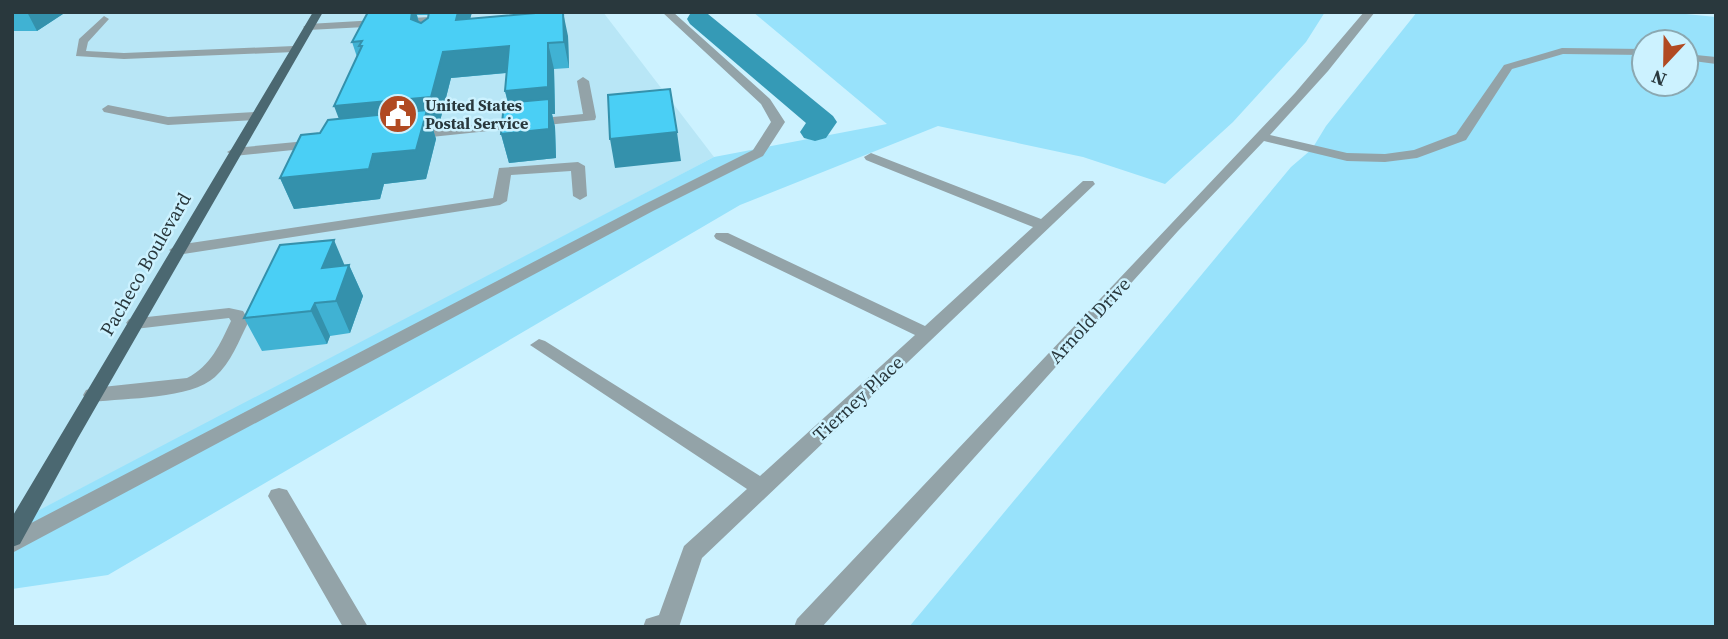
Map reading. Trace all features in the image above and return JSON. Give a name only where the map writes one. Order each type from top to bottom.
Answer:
[{"type":"main road","name":"Pacheco Boulevard","points":[[12,538],[315,16]]},
{"type":"street","points":[[12,544],[648,208],[758,153],[778,122],[766,102],[667,12]]},
{"type":"street","name":"Arnold Drive","points":[[806,627],[1195,205],[1334,59],[1370,12]]},
{"type":"street","points":[[315,16],[429,20],[427,43]]},
{"type":"street","points":[[104,19],[83,41],[80,54],[124,56],[294,48]]},
{"type":"street","points":[[1262,137],[1347,157],[1385,158],[1418,154],[1461,137],[1508,67],[1562,51],[1630,52]]},
{"type":"street","points":[[398,136],[590,117],[583,81]]},
{"type":"street","points":[[108,109],[168,121],[255,116]]},
{"type":"street","points":[[234,152],[330,143]]},
{"type":"street","points":[[871,157],[1043,225]]},
{"type":"street","points":[[177,250],[500,201],[504,171],[578,166],[580,196]]},
{"type":"street","name":"Tierney Place","points":[[667,625],[692,553],[1087,184]]},
{"type":"street","points":[[722,236],[927,334]]},
{"type":"street","points":[[93,395],[191,384],[204,378],[214,371],[240,321],[237,315],[229,313],[135,323]]},
{"type":"street","points":[[539,345],[762,488]]},
{"type":"street","points":[[279,496],[356,627]]},
{"type":"shaded area","points":[[12,12],[603,12],[714,157],[292,380],[24,518],[12,521]]},
{"type":"shaded area","points":[[753,12],[1325,12],[1306,42],[1233,122],[1165,184],[1083,157],[938,126],[740,205],[108,575],[12,589],[12,521],[24,518],[714,157],[887,124]]},
{"type":"shaded area","points":[[1417,12],[1666,12],[1716,17],[1716,627],[909,627],[1291,167],[1312,149],[1326,126]]},
{"type":"building","points":[[368,12],[412,12],[411,19],[421,23],[428,18],[429,12],[458,12],[456,20],[563,12],[564,42],[548,43],[548,87],[505,91],[509,46],[443,52],[431,97],[334,106],[362,46],[359,46],[362,41],[352,42]]},
{"type":"building","points":[[670,89],[677,132],[610,139],[608,95]]},
{"type":"building","points":[[549,99],[549,129],[501,134],[504,103]]},
{"type":"building","points":[[427,110],[416,150],[373,154],[369,169],[280,178],[301,135],[320,133],[328,120]]},
{"type":"building","points":[[334,240],[322,268],[349,265],[336,301],[315,303],[311,311],[244,318],[280,245]]},
{"type":"waterway","points":[[699,19],[822,122],[815,132]]},
{"type":"place","name":"United States Postal Service","points":[[398,114]]}]
